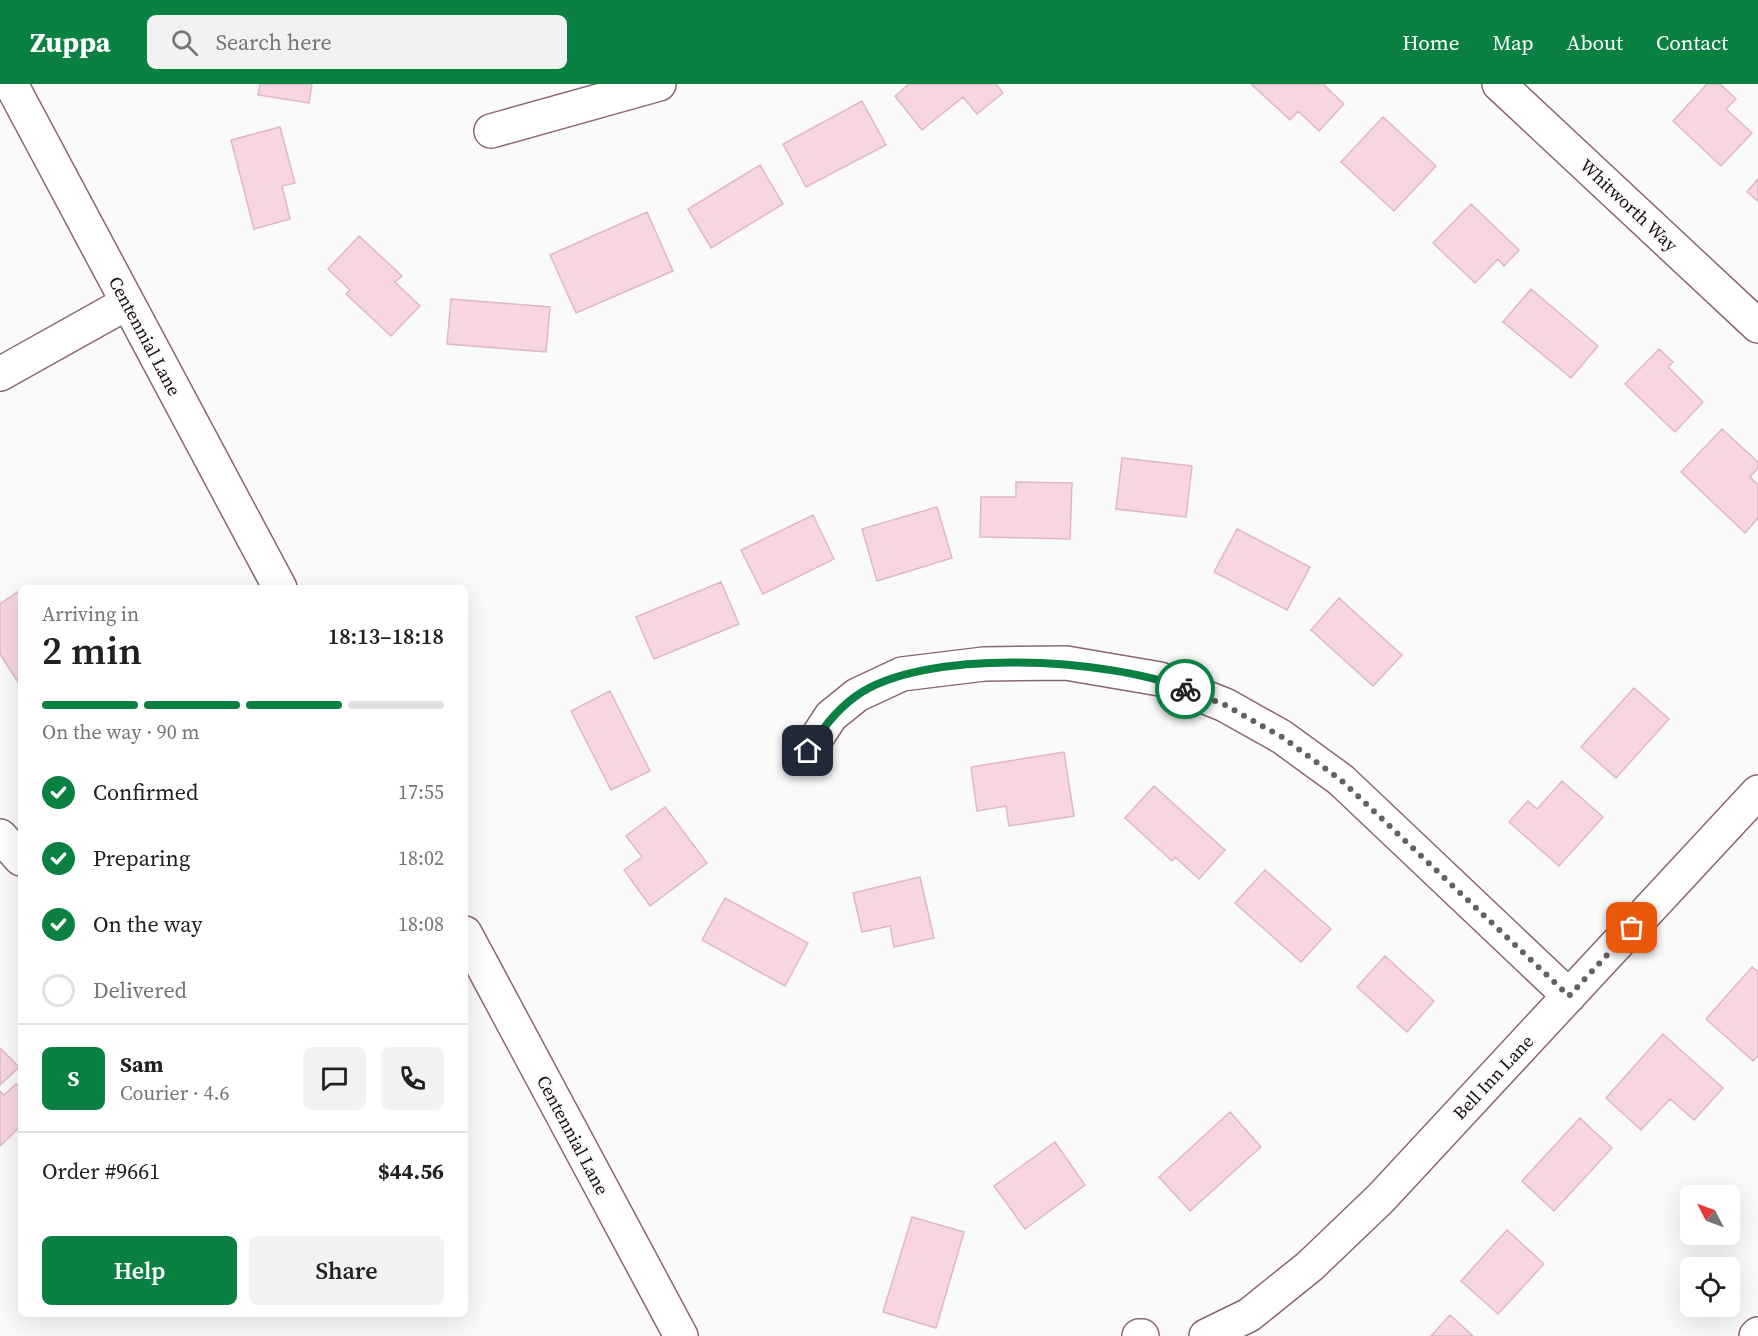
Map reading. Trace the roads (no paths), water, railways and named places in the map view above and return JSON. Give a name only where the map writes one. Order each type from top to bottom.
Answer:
[{"type":"street","name":"Centennial Lane","points":[[11,84],[278,585]]},
{"type":"street","points":[[491,131],[639,92],[659,84]]},
{"type":"street","name":"Whitworth Way","points":[[1499,84],[1758,326]]},
{"type":"street","points":[[0,374],[128,303]]},
{"type":"street","points":[[808,751],[831,717],[857,695],[902,674],[984,664],[1066,663],[1160,679],[1225,705],[1282,737],[1341,780],[1569,996]]},
{"type":"street","name":"Bell Inn Lane","points":[[1206,1336],[1249,1315],[1311,1266],[1381,1198],[1758,792]]},
{"type":"street","points":[[0,836],[18,857]]},
{"type":"street","name":"Centennial Lane","points":[[468,939],[681,1336]]}]
